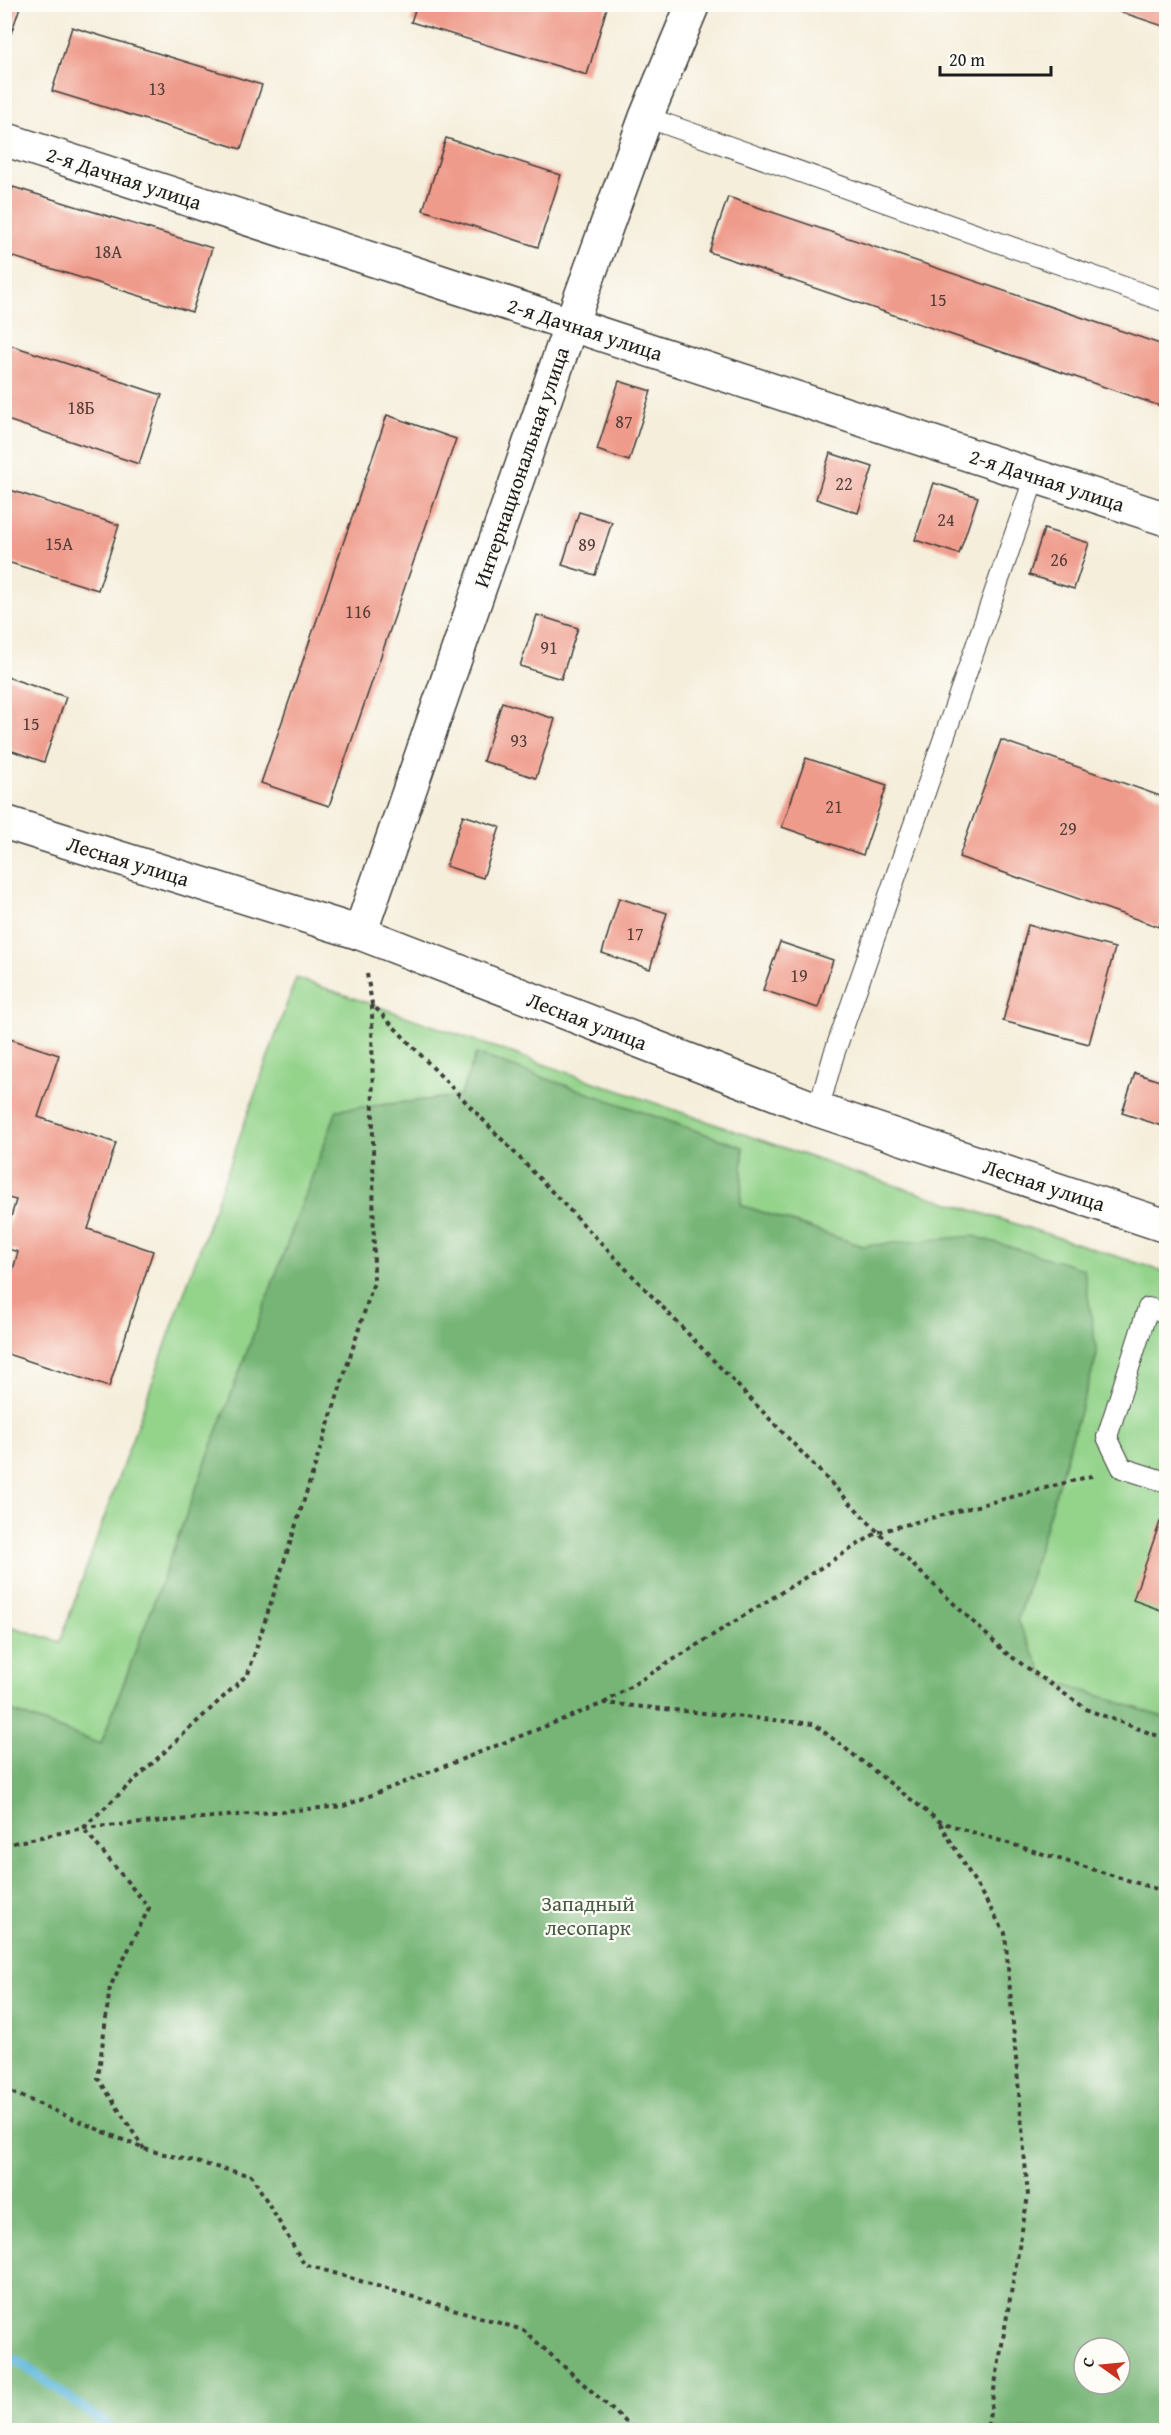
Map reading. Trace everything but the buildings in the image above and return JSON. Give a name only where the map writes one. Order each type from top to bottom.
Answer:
[{"type":"street","name":"Интернациональная улица","points":[[360,933],[571,324],[646,117],[693,4]]},
{"type":"street","name":"2-я Дачная улица","points":[[4,138],[1167,519]]},
{"type":"street","name":"Лесная улица","points":[[4,822],[360,933],[818,1110],[1167,1226]]},
{"type":"lane","points":[[646,117],[1167,302]]},
{"type":"lane","points":[[818,1110],[834,1054],[1035,476]]},
{"type":"lane","points":[[1167,1313],[1148,1308],[1107,1437],[1122,1467],[1167,1482]]},
{"type":"path","points":[[83,1828],[249,1674],[374,1282],[372,1004],[360,933]]},
{"type":"path","points":[[372,1004],[878,1532],[1006,1653],[1088,1710],[1167,1739]]},
{"type":"path","points":[[4,1845],[83,1828],[344,1806],[604,1702],[878,1532],[1122,1467]]},
{"type":"path","points":[[604,1702],[814,1724],[940,1822],[1167,1892]]},
{"type":"path","points":[[940,1822],[1005,1933],[1028,2196],[987,2430]]},
{"type":"path","points":[[83,1828],[149,1908],[110,1987],[98,2078],[144,2149]]},
{"type":"path","points":[[4,2089],[144,2149],[252,2176],[304,2264],[523,2330],[635,2430]]},
{"type":"green space","points":[[296,978],[853,1172],[1166,1272],[1166,1718],[1046,1678],[1017,1621],[1097,1355],[974,1237],[862,1246],[741,1205],[743,1147],[476,1054],[460,1096],[337,1110],[101,1744],[5,1709],[4,1624],[60,1642]]},
{"type":"green space","name":"Западный лесопарк","points":[[476,1054],[743,1147],[741,1205],[862,1246],[974,1236],[1084,1269],[1097,1355],[1017,1621],[1046,1678],[1166,1718],[1166,2430],[5,2430],[5,1709],[101,1744],[337,1110],[460,1096]]},
{"type":"waterway","points":[[4,2365],[16,2360],[114,2430]]}]
